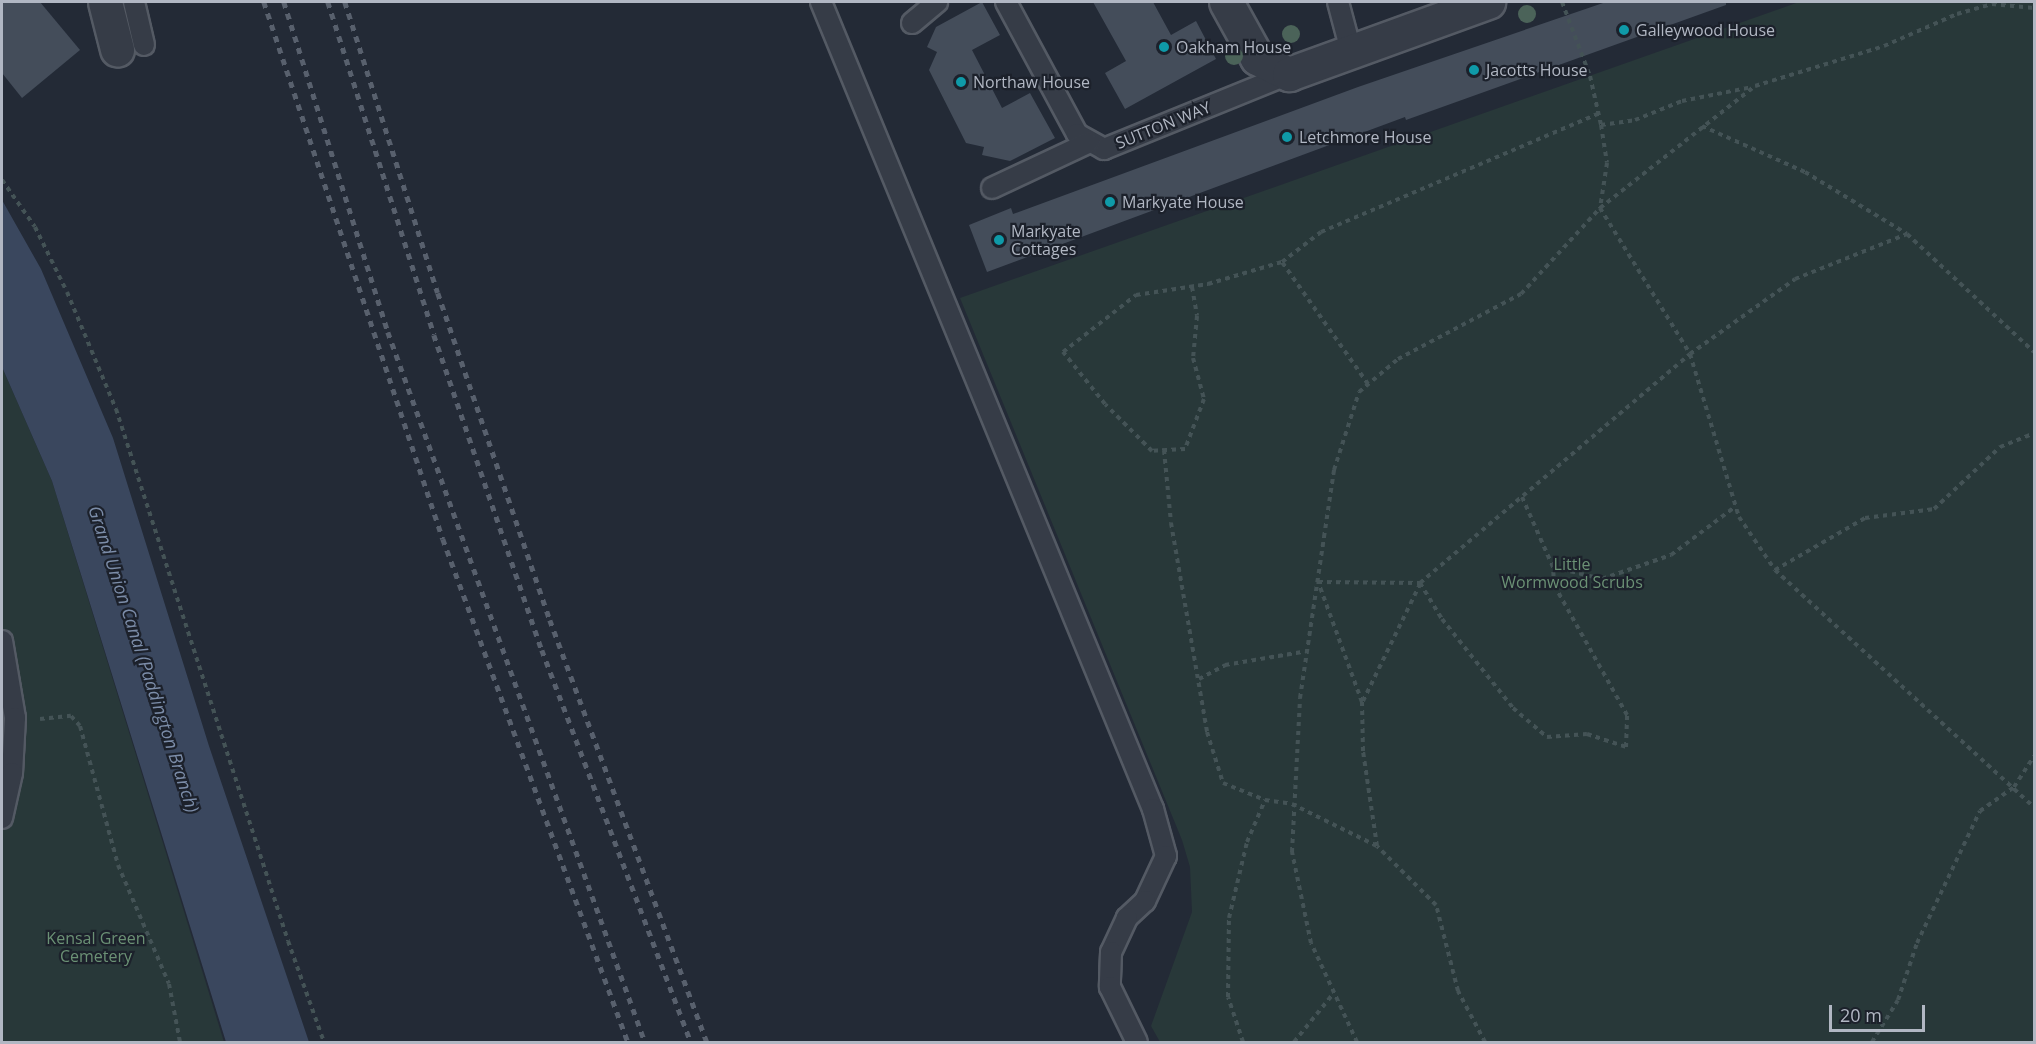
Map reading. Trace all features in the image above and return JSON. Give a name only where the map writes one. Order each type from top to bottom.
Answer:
[{"type":"street","points":[[105,2],[131,47]]},
{"type":"street","points":[[1226,2],[1257,58],[1289,74]]},
{"type":"street","name":"SUTTON WAY","points":[[1289,74],[1488,2]]},
{"type":"lane","points":[[131,47],[134,2]]},
{"type":"lane","points":[[821,2],[1153,809],[1166,856],[1145,901],[1127,918],[1111,952],[1110,987],[1137,1042]]},
{"type":"lane","points":[[912,23],[937,2]]},
{"type":"lane","points":[[992,188],[1088,143],[1077,134],[1006,2]]},
{"type":"lane","points":[[1338,2],[1351,51]]},
{"type":"lane","name":"SUTTON WAY","points":[[1088,143],[1104,149],[1131,140],[1289,74]]},
{"type":"lane","points":[[2,641],[14,724],[12,773],[2,818]]},
{"type":"path","points":[[1562,2],[1590,76],[1601,125],[1607,163],[1600,208],[1690,354],[1736,506],[1775,570],[2034,807]]},
{"type":"path","points":[[1601,125],[1635,120],[1682,100],[1755,86],[1884,46],[1957,14],[1993,3],[2034,8]]},
{"type":"path","points":[[1357,1042],[1311,943],[1298,890],[1292,852],[1292,804],[1308,651],[1334,470],[1359,392],[1398,359],[1460,329],[1521,294],[1600,208],[1755,86]]},
{"type":"path","points":[[1192,287],[1197,315],[1193,358],[1204,399],[1185,449],[1152,451],[1105,404],[1063,351],[1136,295],[1192,287],[1282,262],[1321,232],[1598,114]]},
{"type":"path","points":[[1702,126],[1805,172],[1907,234],[2034,352]]},
{"type":"path","points":[[2,180],[35,228],[68,292],[116,409],[288,941],[324,1042]]},
{"type":"path","points":[[1362,702],[1420,583],[1690,354],[1795,279],[1907,234]]},
{"type":"path","points":[[1282,262],[1368,384]]},
{"type":"path","points":[[1775,570],[1865,518],[1934,509],[2000,447],[2034,433]]},
{"type":"path","points":[[1164,450],[1171,523],[1207,732],[1223,783],[1265,800],[1292,804],[1377,846],[1436,904],[1458,991],[1485,1042]]},
{"type":"path","points":[[1420,583],[1443,620],[1513,708],[1547,736],[1587,734],[1626,747],[1627,715],[1554,585],[1553,567],[1522,497]]},
{"type":"path","points":[[1553,567],[1602,579],[1671,555],[1736,506]]},
{"type":"path","points":[[1318,582],[1420,583]]},
{"type":"path","points":[[1318,582],[1362,702],[1363,751],[1377,846]]},
{"type":"path","points":[[1199,679],[1225,665],[1308,651]]},
{"type":"path","points":[[14,724],[71,716],[80,726],[118,865],[169,984],[180,1042]]},
{"type":"path","points":[[1872,1042],[1898,1000],[1917,943],[1980,811],[2014,787],[2034,756]]},
{"type":"path","points":[[1243,1042],[1228,997],[1229,918],[1247,842],[1265,800]]},
{"type":"path","points":[[1294,1042],[1333,993]]},
{"type":"green space","name":"Little Wormwood Scrubs","points":[[1799,2],[2034,2],[2034,1042],[1160,1042],[1151,1026],[1192,912],[1190,867],[1182,840],[960,298]]},
{"type":"green space","name":"Kensal Green Cemetery","points":[[2,367],[52,481],[224,1042],[2,1042]]},
{"type":"water","name":"Grand Union Canal (Paddington Branch)","points":[[2,200],[41,269],[113,438],[209,746],[309,1042],[226,1042],[52,481],[2,367]]},
{"type":"building","points":[[2,2],[40,2],[80,50],[22,98],[2,73]]},
{"type":"building","name":"Northaw House","points":[[982,2],[1000,35],[972,50],[1002,108],[1030,93],[1055,138],[1010,161],[982,155],[984,147],[966,143],[929,70],[937,52],[927,47],[936,27]]},
{"type":"building","name":"Oakham House","points":[[1093,2],[1153,2],[1171,35],[1196,21],[1216,59],[1125,109],[1105,73],[1126,61]]},
{"type":"building","points":[[1606,2],[1726,2],[1726,5],[1406,120],[1405,117],[987,272],[969,225],[1011,208],[1013,214],[1358,87]]},
{"type":"railway","points":[[264,2],[443,539],[628,1042]]},
{"type":"railway","points":[[284,2],[388,332],[645,1042]]},
{"type":"railway","points":[[328,2],[434,335],[542,650],[691,1042]]},
{"type":"railway","points":[[345,2],[438,293],[550,620],[707,1042]]},
{"type":"place","name":"Galleywood House","points":[[1624,30]]},
{"type":"place","name":"Oakham House","points":[[1164,47]]},
{"type":"place","name":"Jacotts House","points":[[1474,70]]},
{"type":"place","name":"Northaw House","points":[[961,82]]},
{"type":"place","name":"Letchmore House","points":[[1287,137]]},
{"type":"place","name":"Markyate House","points":[[1110,202]]},
{"type":"place","name":"Markyate Cottages","points":[[999,240]]}]
